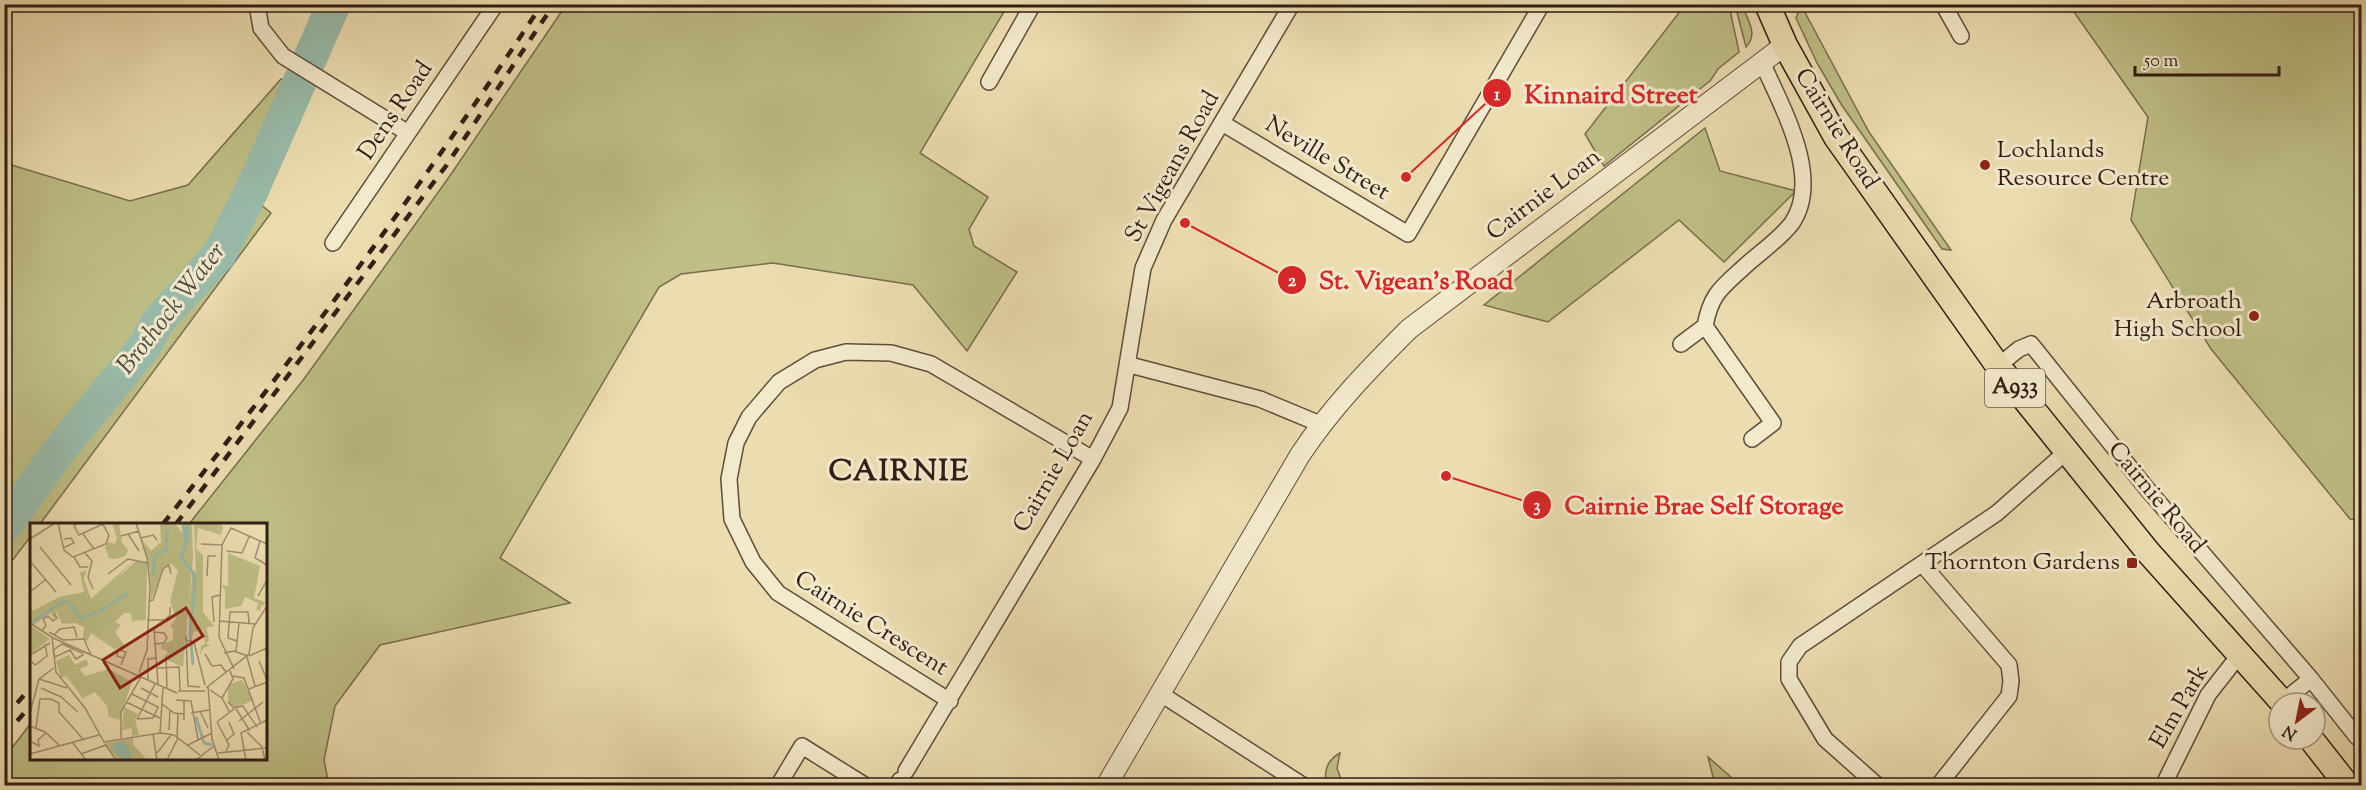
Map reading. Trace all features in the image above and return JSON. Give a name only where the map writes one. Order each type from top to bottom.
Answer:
[{"type":"main road","name":"Cairnie Road","points":[[1767,4],[1785,45],[1836,137],[1998,366],[2148,552],[2272,691]]},
{"type":"main road","points":[[2320,751],[2348,786]]},
{"type":"street","points":[[257,4],[261,28],[283,56],[408,133]]},
{"type":"street","name":"Dens Road","points":[[333,243],[496,4]]},
{"type":"street","points":[[988,82],[1033,4]]},
{"type":"street","name":"St Vigeans Road","points":[[1130,365],[1143,268],[1164,220],[1292,4]]},
{"type":"street","name":"Neville Street","points":[[1222,123],[1408,234],[1542,4]]},
{"type":"street","points":[[1943,4],[1961,36]]},
{"type":"street","name":"Cairnie Loan","points":[[1106,786],[1320,424],[1361,377],[1409,329],[1785,45]]},
{"type":"street","points":[[1681,344],[1705,326],[1709,303],[1728,282],[1791,223],[1803,195],[1800,150],[1762,62]]},
{"type":"street","points":[[1705,326],[1773,423],[1752,439]]},
{"type":"street","name":"Cairnie Road","points":[[1998,366],[2019,349],[2031,344],[2148,490],[2311,679],[2357,737]]},
{"type":"street","name":"Cairnie Crescent","points":[[950,701],[778,593],[753,562],[732,519],[729,479],[736,443],[749,417],[779,382],[815,360],[846,352],[891,353],[931,364],[1093,459]]},
{"type":"street","points":[[1130,365],[1260,399],[1320,424]]},
{"type":"street","name":"Cairnie Loan","points":[[901,779],[950,701],[1093,459],[1120,408],[1130,365]]},
{"type":"street","points":[[1878,786],[1825,739],[1790,678],[1789,662],[1800,646],[1997,513],[2066,452]]},
{"type":"street","points":[[1923,565],[2009,665],[2012,681],[2009,696],[1938,786]]},
{"type":"street","name":"Elm Park","points":[[2163,786],[2208,695],[2240,654]]},
{"type":"street","name":"Cairnie Road","points":[[2296,691],[2311,679]]},
{"type":"street","points":[[1161,694],[1304,786]]},
{"type":"street","points":[[778,786],[802,746],[866,786]]},
{"type":"green space","points":[[566,5],[1008,5],[920,153],[988,197],[969,229],[974,246],[1017,272],[967,351],[913,285],[773,263],[681,274],[659,287],[500,558],[570,603],[380,645],[335,706],[324,760],[329,785],[5,785],[5,757],[30,724],[30,760],[267,760],[267,523],[190,523],[304,379],[447,180]]},
{"type":"green space","points":[[1685,5],[1729,5],[1739,52],[1718,69],[1711,80],[1604,166],[1585,134]]},
{"type":"green space","points":[[1735,5],[1742,5],[1751,26],[1752,37],[1746,47]]},
{"type":"green space","points":[[1801,5],[1869,132],[1951,250],[1942,249],[1841,104],[1817,63],[1796,18]]},
{"type":"green space","name":"Arbroath High School","points":[[2069,5],[2361,5],[2361,520],[2350,519],[2211,349],[2131,220],[2148,117]]},
{"type":"green space","points":[[281,79],[311,94],[259,203],[271,213],[41,523],[30,523],[30,537],[5,570],[5,163],[130,201],[188,185]]},
{"type":"green space","points":[[1705,128],[1720,171],[1796,191],[1724,262],[1679,220],[1548,322],[1484,305]]},
{"type":"green space","points":[[1340,753],[1337,768],[1343,785],[1327,785],[1327,767]]},
{"type":"green space","points":[[1708,757],[1740,785],[1715,785]]},
{"type":"waterway","name":"Brothock Water","points":[[4,527],[62,447],[144,347],[159,320],[219,255],[252,190],[334,4]]},
{"type":"railway","points":[[164,523],[358,268],[452,138],[542,4]]},
{"type":"railway","points":[[177,523],[446,166],[554,4]]},
{"type":"railway","points":[[4,718],[30,688]]},
{"type":"railway","points":[[4,736],[30,706]]},
{"type":"place","name":"Lochlands Resource Centre","points":[[1985,165]]},
{"type":"place","name":"Kinnaird Street","points":[[1406,177]]},
{"type":"place","name":"St. Vigean's Road","points":[[1185,223]]},
{"type":"place","name":"Arbroath High School","points":[[2254,316]]},
{"type":"place","name":"Cairnie Brae Self Storage","points":[[1446,476]]},
{"type":"place","name":"Thornton Gardens","points":[[2132,563]]},
{"type":"district","name":"CAIRNIE","points":[[899,472]]}]
